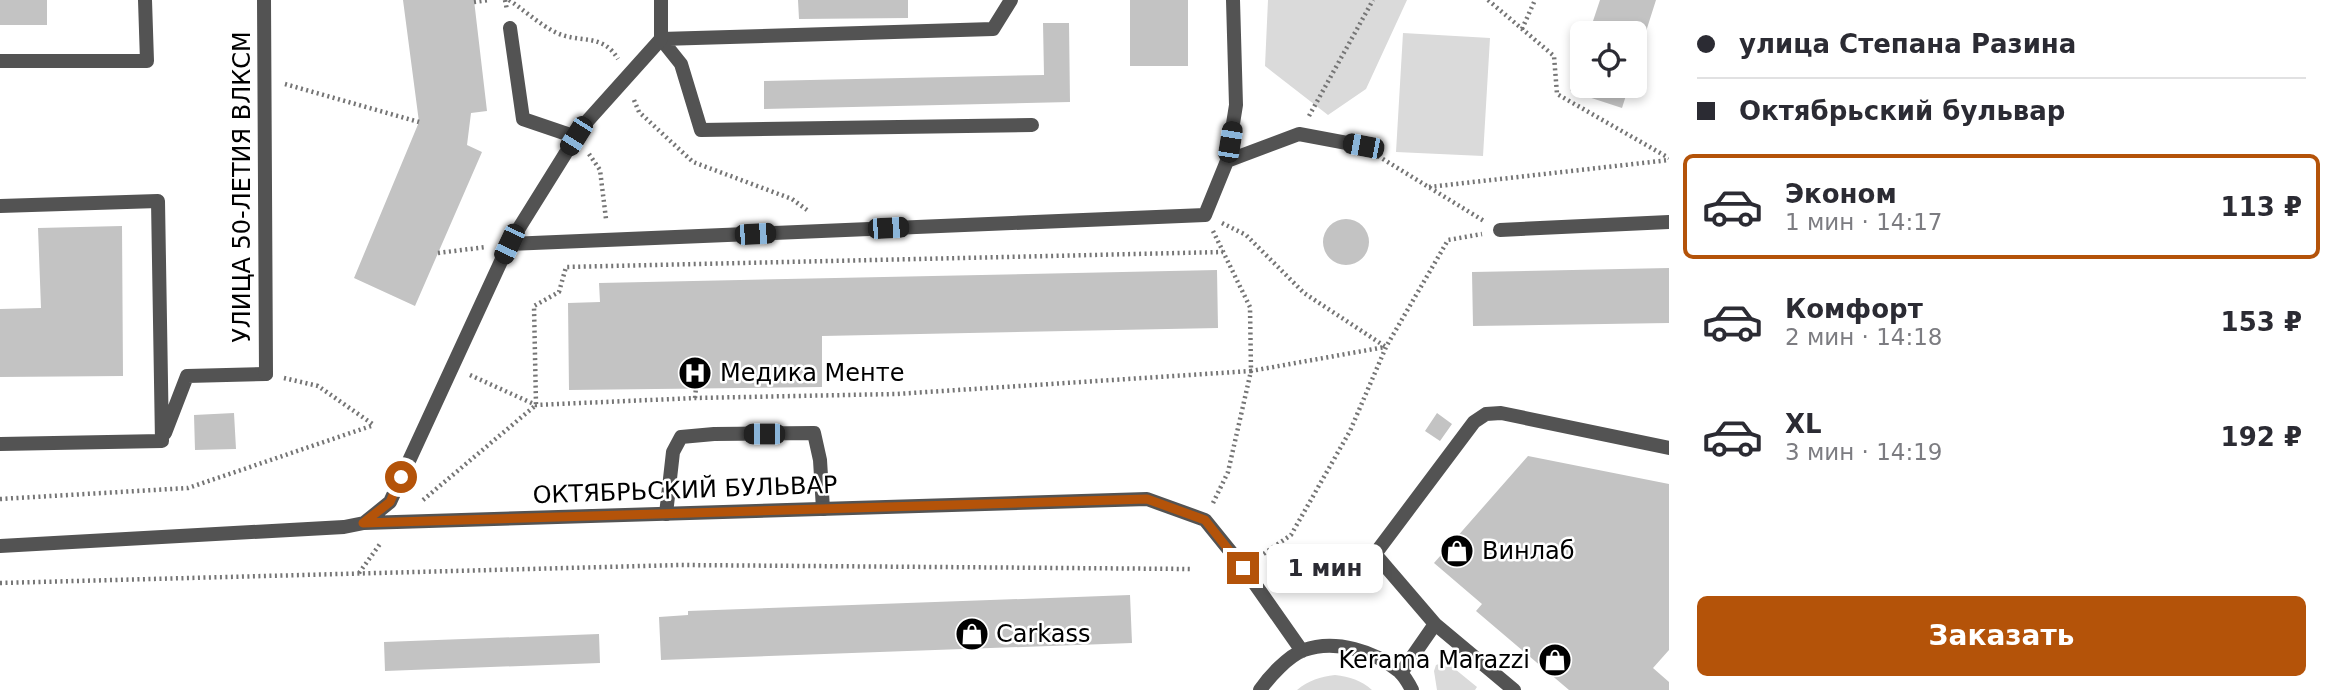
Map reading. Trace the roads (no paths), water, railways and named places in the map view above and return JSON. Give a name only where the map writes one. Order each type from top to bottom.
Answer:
[{"type":"street","points":[[0,61],[147,61],[145,0]]},
{"type":"street","name":"УЛИЦА 50-ЛЕТИЯ ВЛКСМ","points":[[162,441],[187,376],[266,374],[264,0]]},
{"type":"street","points":[[661,0],[661,39],[681,64],[702,130],[1032,125]]},
{"type":"street","points":[[363,523],[390,502],[509,244],[582,127],[661,39],[993,29],[1011,0]]},
{"type":"street","points":[[509,244],[1205,215],[1227,161],[1236,105],[1233,0]]},
{"type":"street","points":[[510,29],[523,119],[576,136]]},
{"type":"street","points":[[1227,161],[1299,134],[1363,146]]},
{"type":"street","points":[[0,206],[158,201],[162,441],[0,444]]},
{"type":"street","points":[[1500,230],[1669,222]]},
{"type":"street","points":[[1514,690],[1435,624],[1375,554],[1474,422],[1486,414],[1502,413],[1669,448]]},
{"type":"street","points":[[666,514],[673,452],[681,437],[714,434],[814,433],[819,449],[823,509]]},
{"type":"street","name":"ОКТЯБРЬСКИЙ БУЛЬВАР","points":[[0,546],[344,527],[363,523],[1147,499],[1205,520],[1302,650]]},
{"type":"street","points":[[1401,673],[1435,624]]},
{"type":"street","points":[[1260,690],[1270,675],[1302,650],[1335,646],[1370,653],[1401,673],[1412,690]]},
{"type":"place","name":"Медика Менте","points":[[695,373]]},
{"type":"place","name":"Винлаб","points":[[1457,551]]},
{"type":"place","name":"Carkass","points":[[972,634]]},
{"type":"place","name":"Kerama Marazzi","points":[[1555,660]]}]
